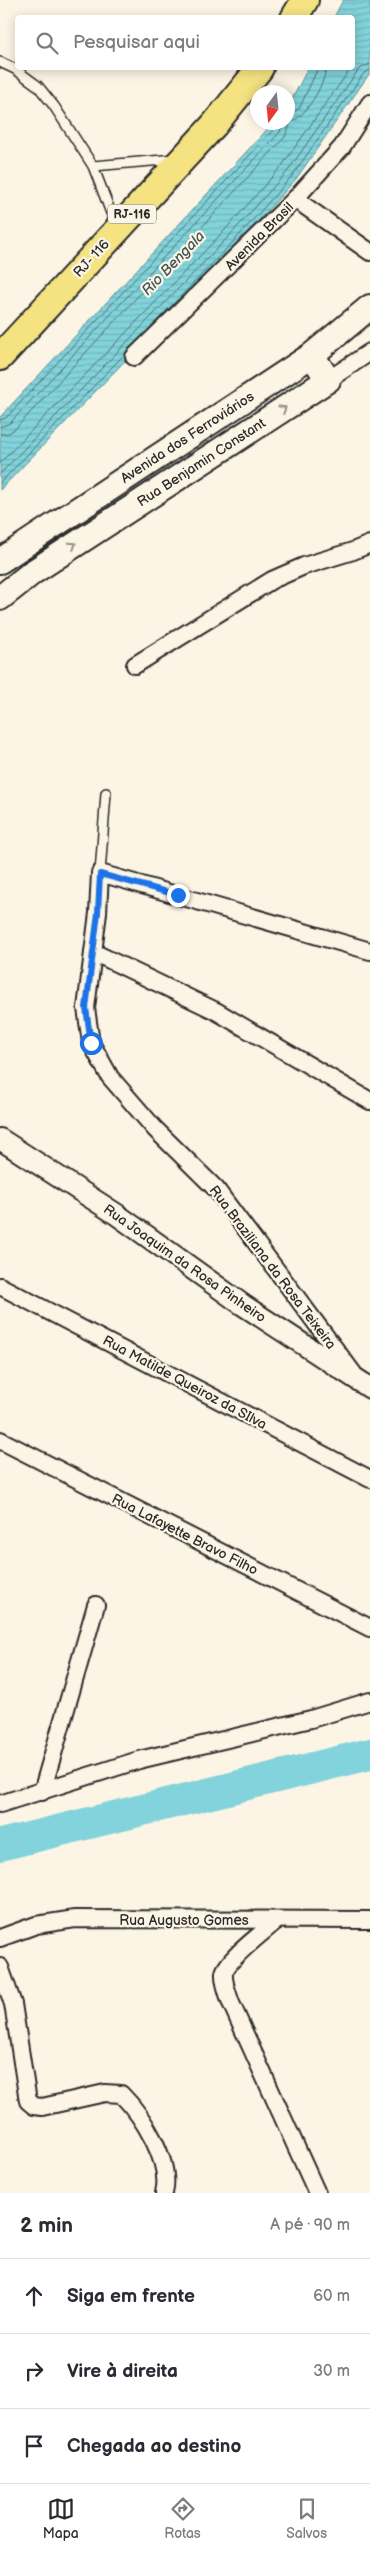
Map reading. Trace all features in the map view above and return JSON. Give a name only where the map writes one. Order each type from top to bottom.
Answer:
[{"type":"main road","points":[[296,15],[305,0]]},
{"type":"main road","name":"RJ- 116","points":[[0,357],[214,125],[258,70]]},
{"type":"main road","name":"Avenida dos Ferroviários","points":[[0,562],[312,355],[370,307]]},
{"type":"main road","points":[[312,355],[328,380]]},
{"type":"main road","name":"Rua Benjamin Constant","points":[[0,598],[33,572],[328,380]]},
{"type":"street","name":"Avenida Brasil","points":[[134,357],[295,199],[342,147],[370,103]]},
{"type":"street","points":[[295,199],[370,252]]},
{"type":"street","name":"Rua Benjamin Constant","points":[[328,380],[370,352]]},
{"type":"street","points":[[135,665],[272,580],[304,566],[370,544]]},
{"type":"street","points":[[100,874],[370,951]]},
{"type":"street","name":"Rua Braziliana da Rosa Teixeira","points":[[100,874],[86,1008],[91,1043],[110,1077],[155,1129],[216,1189],[364,1385]]},
{"type":"street","points":[[93,952],[216,1011],[370,1101]]},
{"type":"street","name":"Rua Joaquim da Rosa Pinheiro","points":[[0,1139],[116,1214],[243,1305],[364,1385]]},
{"type":"street","name":"Rua Matilde Queiroz da SIlva","points":[[0,1286],[370,1479]]},
{"type":"street","name":"Rua Lafayette Bravo Filho","points":[[0,1440],[370,1628]]},
{"type":"street","points":[[42,1792],[96,1605]]},
{"type":"street","points":[[0,1804],[139,1760],[311,1720],[370,1701]]},
{"type":"street","name":"Rua Augusto Gomes","points":[[0,1938],[36,1924],[75,1920],[370,1920]]},
{"type":"street","points":[[277,1920],[231,1962],[224,1972],[225,1985],[231,2003],[317,2193]]},
{"type":"street","points":[[0,1967],[13,2004],[28,2101],[34,2106],[42,2107],[105,2093],[120,2094],[134,2107],[165,2164],[167,2182],[164,2193]]},
{"type":"lane","points":[[0,62],[15,70]]},
{"type":"lane","points":[[15,70],[38,86],[54,106],[94,166],[118,229]]},
{"type":"lane","points":[[94,166],[183,158]]},
{"type":"lane","points":[[100,874],[106,793]]},
{"type":"water","name":"Rio Bengala","points":[[343,0],[370,0],[370,73],[296,179],[239,243],[0,490],[0,417],[266,130],[295,130],[295,93],[307,70],[355,70],[355,15],[335,15]]},
{"type":"waterway","points":[[0,1845],[370,1754]]},
{"type":"route","points":[[91,1043],[86,1008],[98,913],[100,874],[178,895]]}]
